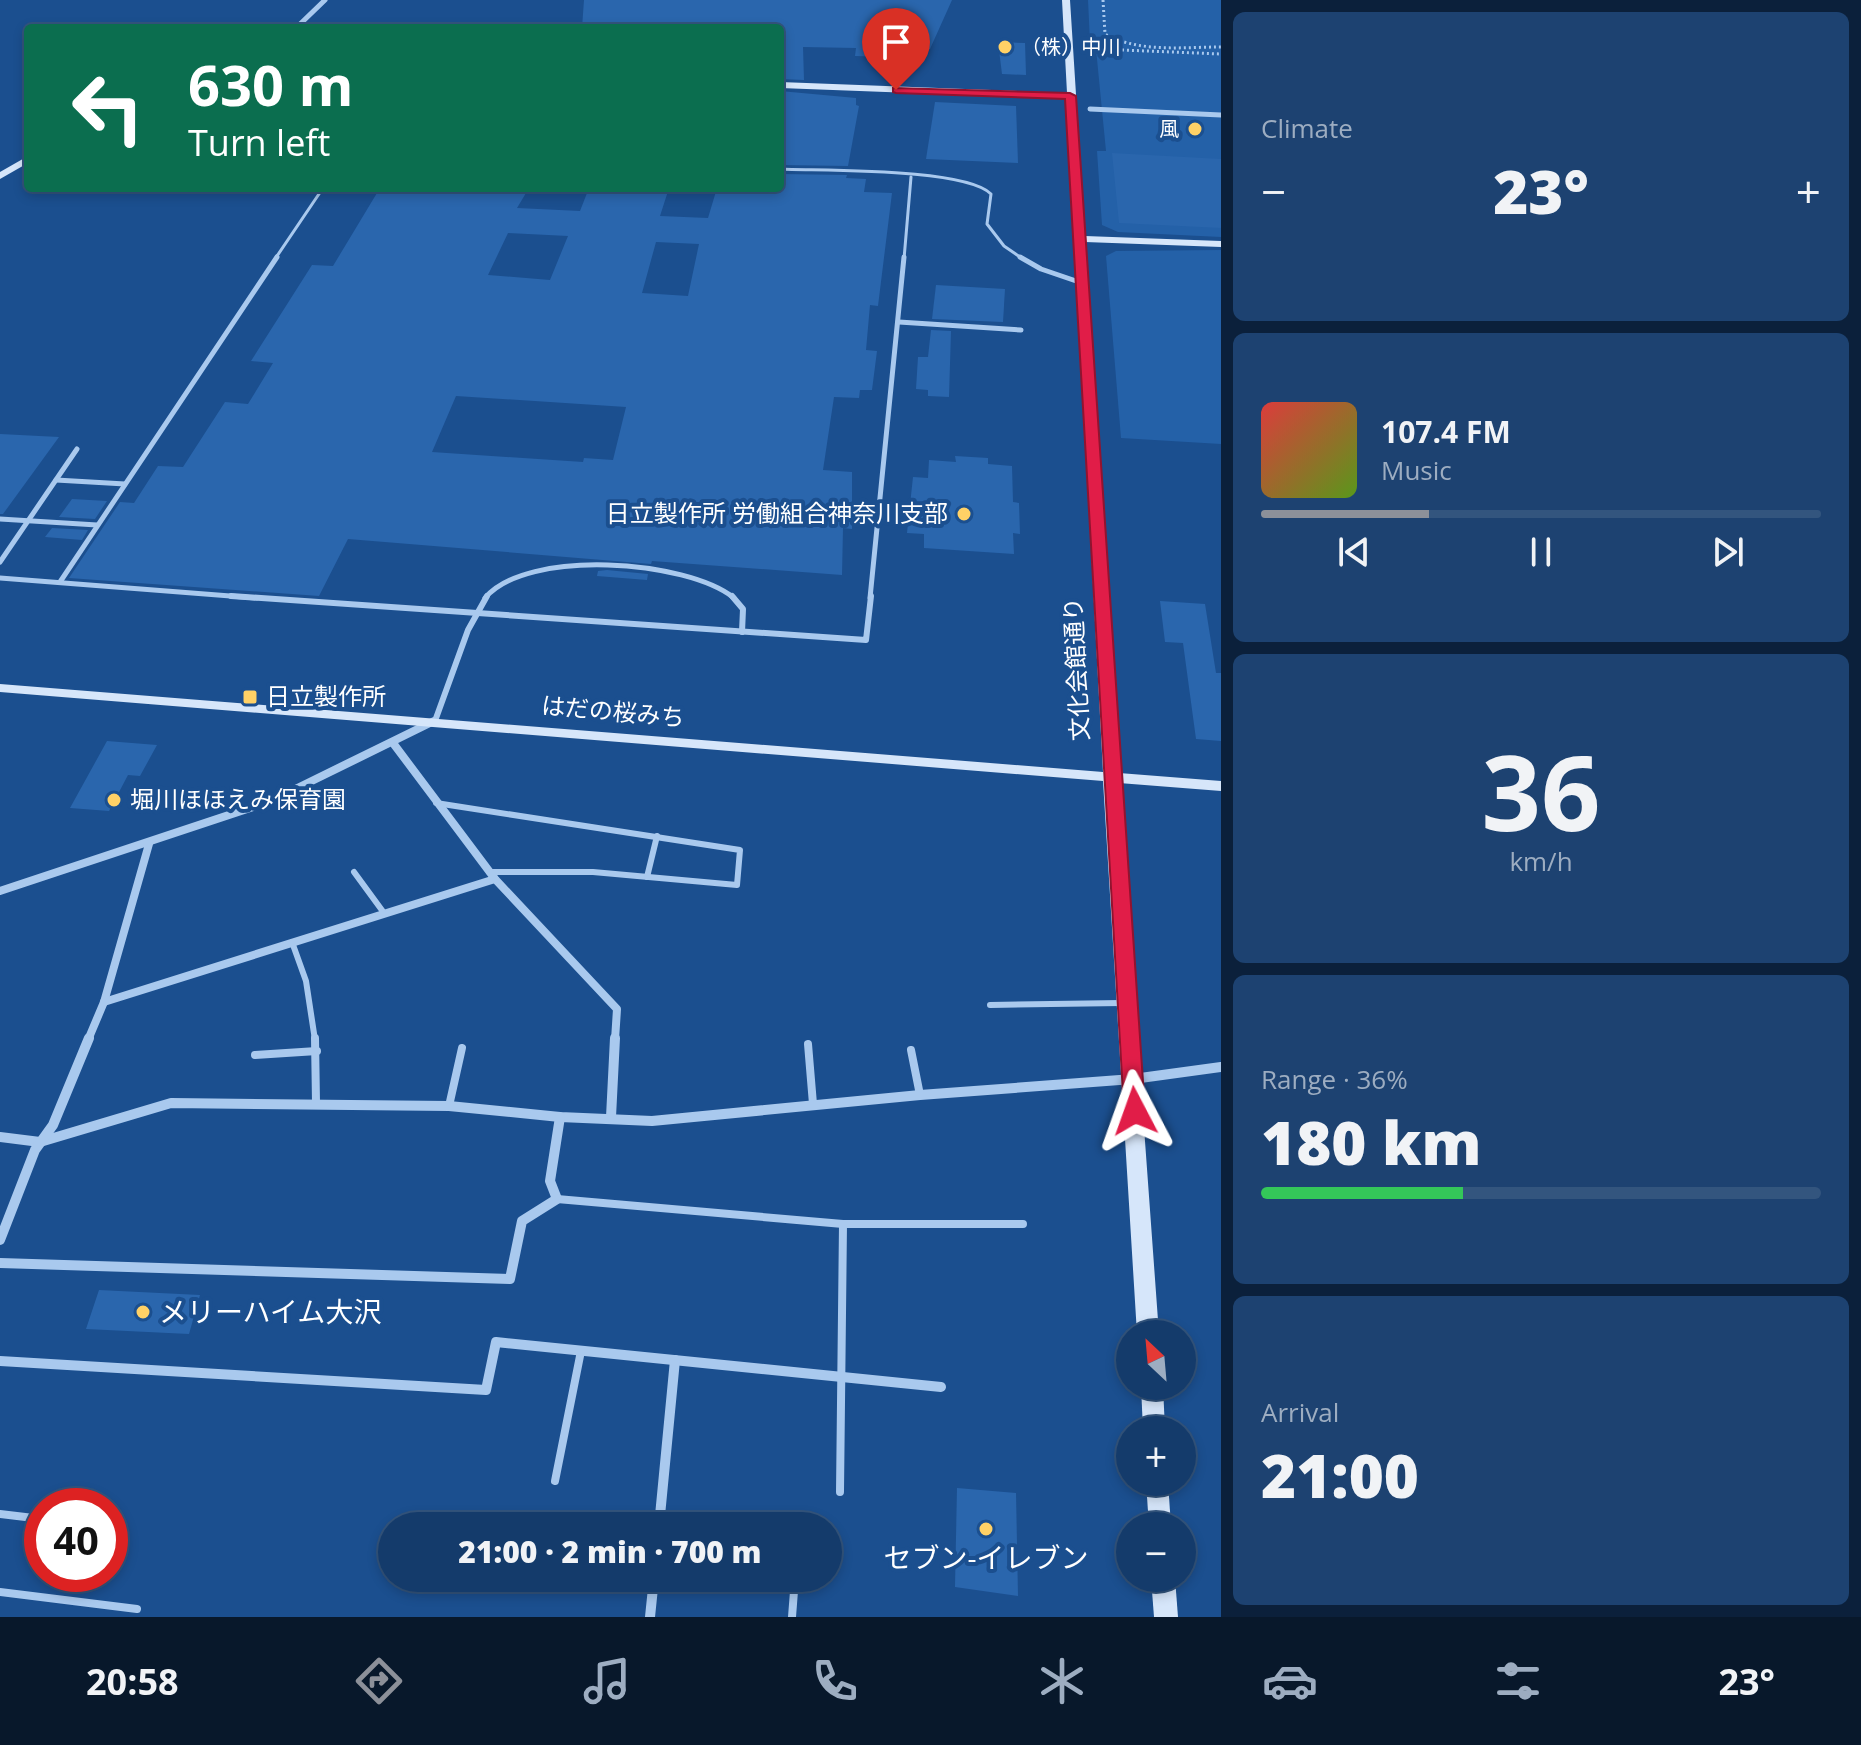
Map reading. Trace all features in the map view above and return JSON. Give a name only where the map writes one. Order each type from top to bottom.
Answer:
[{"type":"street","points":[[300,24],[325,0]]},
{"type":"street","name":"文化会館通り","points":[[1066,0],[1111,778],[1147,1320]]},
{"type":"street","points":[[784,85],[1070,96]]},
{"type":"street","points":[[1090,109],[1221,115]]},
{"type":"street","points":[[0,176],[24,161]]},
{"type":"street","points":[[1081,239],[1221,244]]},
{"type":"street","name":"はだの桜みち","points":[[0,688],[1221,786]]},
{"type":"street","points":[[0,891],[271,801],[435,721]]},
{"type":"street","points":[[393,743],[492,876],[617,1009],[611,1117]]},
{"type":"street","points":[[0,1240],[40,1142],[53,1125],[104,1002],[149,844]]},
{"type":"street","points":[[104,1002],[492,876]]},
{"type":"street","points":[[0,1137],[40,1142],[171,1103],[449,1106],[560,1117],[652,1121],[694,1119],[813,1104],[1133,1079],[1221,1067]]},
{"type":"street","points":[[0,1263],[510,1279],[522,1221],[557,1199],[550,1181],[560,1117]]},
{"type":"street","points":[[0,1361],[486,1390],[496,1342],[941,1387]]},
{"type":"street","points":[[660,1512],[675,1360]]},
{"type":"street","points":[[650,1617],[653,1592]]},
{"type":"street","points":[[1164,1592],[1166,1617]]},
{"type":"lane","points":[[784,169],[954,178],[983,186],[991,194],[987,224],[1001,244],[1049,274],[1082,283]]},
{"type":"lane","points":[[0,578],[866,640],[911,177]]},
{"type":"lane","points":[[60,582],[320,192]]},
{"type":"lane","points":[[899,322],[1021,330]]},
{"type":"lane","points":[[0,562],[77,449]]},
{"type":"lane","points":[[56,480],[125,484]]},
{"type":"lane","points":[[0,519],[97,525]]},
{"type":"lane","points":[[435,721],[475,614],[494,587],[523,572],[565,565],[668,571],[698,578],[732,594],[741,604],[745,616],[742,632]]},
{"type":"lane","points":[[435,803],[740,850],[737,885],[593,872],[492,876]]},
{"type":"lane","points":[[647,877],[657,836]]},
{"type":"lane","points":[[354,872],[384,913]]},
{"type":"lane","points":[[292,942],[304,967],[314,1014],[316,1103]]},
{"type":"lane","points":[[990,1005],[1127,1003]]},
{"type":"lane","points":[[808,1044],[813,1104]]},
{"type":"lane","points":[[449,1106],[462,1048]]},
{"type":"lane","points":[[911,1050],[920,1095]]},
{"type":"lane","points":[[255,1055],[317,1051]]},
{"type":"lane","points":[[557,1199],[843,1224],[1023,1224]]},
{"type":"lane","points":[[840,1492],[843,1224]]},
{"type":"lane","points":[[555,1481],[581,1351]]},
{"type":"lane","points":[[0,1514],[24,1517]]},
{"type":"lane","points":[[0,1592],[137,1609]]},
{"type":"lane","points":[[792,1617],[794,1592]]},
{"type":"path","points":[[1103,0],[1105,34],[1114,40],[1135,44],[1221,47]]},
{"type":"path","points":[[1088,46],[1114,40]]},
{"type":"path","points":[[1097,49],[1221,54]]},
{"type":"shaded area","points":[[1088,0],[1221,0],[1221,237],[1118,232],[1102,225],[1097,151],[1106,151],[1096,49],[1090,42]]},
{"type":"shaded area","points":[[1221,250],[1221,444],[1121,438],[1106,256],[1116,251]]},
{"type":"building","points":[[584,0],[952,0],[930,49],[886,49],[886,57],[855,56],[856,48],[803,47],[804,80],[784,79],[784,24],[582,24]]},
{"type":"building","points":[[998,42],[1025,43],[1026,75],[1002,74]]},
{"type":"building","points":[[784,91],[856,98],[856,105],[859,106],[848,166],[784,165]]},
{"type":"building","points":[[935,102],[1016,106],[1018,163],[926,159]]},
{"type":"building","points":[[1112,153],[1221,159],[1221,228],[1119,223]]},
{"type":"building","points":[[784,174],[847,175],[846,178],[866,179],[864,192],[892,193],[878,306],[870,305],[866,350],[877,351],[872,390],[860,390],[859,398],[834,397],[823,470],[852,472],[852,529],[843,528],[842,575],[652,561],[651,564],[348,539],[319,596],[69,578],[120,502],[134,503],[158,466],[183,467],[225,402],[248,404],[273,363],[251,361],[312,265],[333,266],[378,192],[527,192],[517,208],[580,211],[587,192],[668,192],[660,216],[708,218],[716,192],[784,192]],"holes":[[[508,233],[568,236],[550,280],[488,275]],[[656,242],[699,244],[688,296],[642,293]],[[456,396],[626,407],[613,460],[584,458],[583,462],[432,452]]]},
{"type":"building","points":[[936,285],[1005,289],[1003,322],[932,319]]},
{"type":"building","points":[[931,330],[951,331],[949,397],[928,396],[928,390],[916,389],[918,357],[928,357]]},
{"type":"building","points":[[0,434],[59,437],[3,514],[0,514]]},
{"type":"building","name":"日立製作所 労働組合神奈川支部","points":[[955,456],[988,458],[988,464],[1012,466],[1013,502],[1019,503],[1020,534],[1013,533],[1014,554],[924,548],[924,534],[907,533],[913,477],[928,478],[929,460],[956,462]]},
{"type":"building","points":[[72,499],[107,501],[95,519],[59,517]]},
{"type":"building","points":[[52,528],[88,530],[82,540],[45,537]]},
{"type":"building","points":[[598,571],[648,574],[647,580],[597,576]]},
{"type":"building","points":[[1160,601],[1205,604],[1216,673],[1221,673],[1221,741],[1196,739],[1183,643],[1165,642]]},
{"type":"building","points":[[107,741],[157,745],[140,776],[128,775],[109,811],[70,808]]},
{"type":"building","name":"メリーハイム大沢","points":[[99,1290],[200,1295],[189,1334],[86,1329]]},
{"type":"building","name":"セブン-イレブン","points":[[957,1488],[1016,1493],[1018,1596],[955,1587]]},
{"type":"place","name":"（株）中川","points":[[1005,47]]},
{"type":"place","name":"風","points":[[1195,129]]},
{"type":"place","name":"日立製作所 労働組合神奈川支部","points":[[964,514]]},
{"type":"place","name":"日立製作所","points":[[250,697]]},
{"type":"place","name":"堀川ほほえみ保育園","points":[[114,800]]},
{"type":"place","name":"メリーハイム大沢","points":[[143,1312]]},
{"type":"place","name":"セブン-イレブン","points":[[986,1529]]},
{"type":"route","points":[[896,90],[1070,96],[1111,778],[1135,1111]]}]
